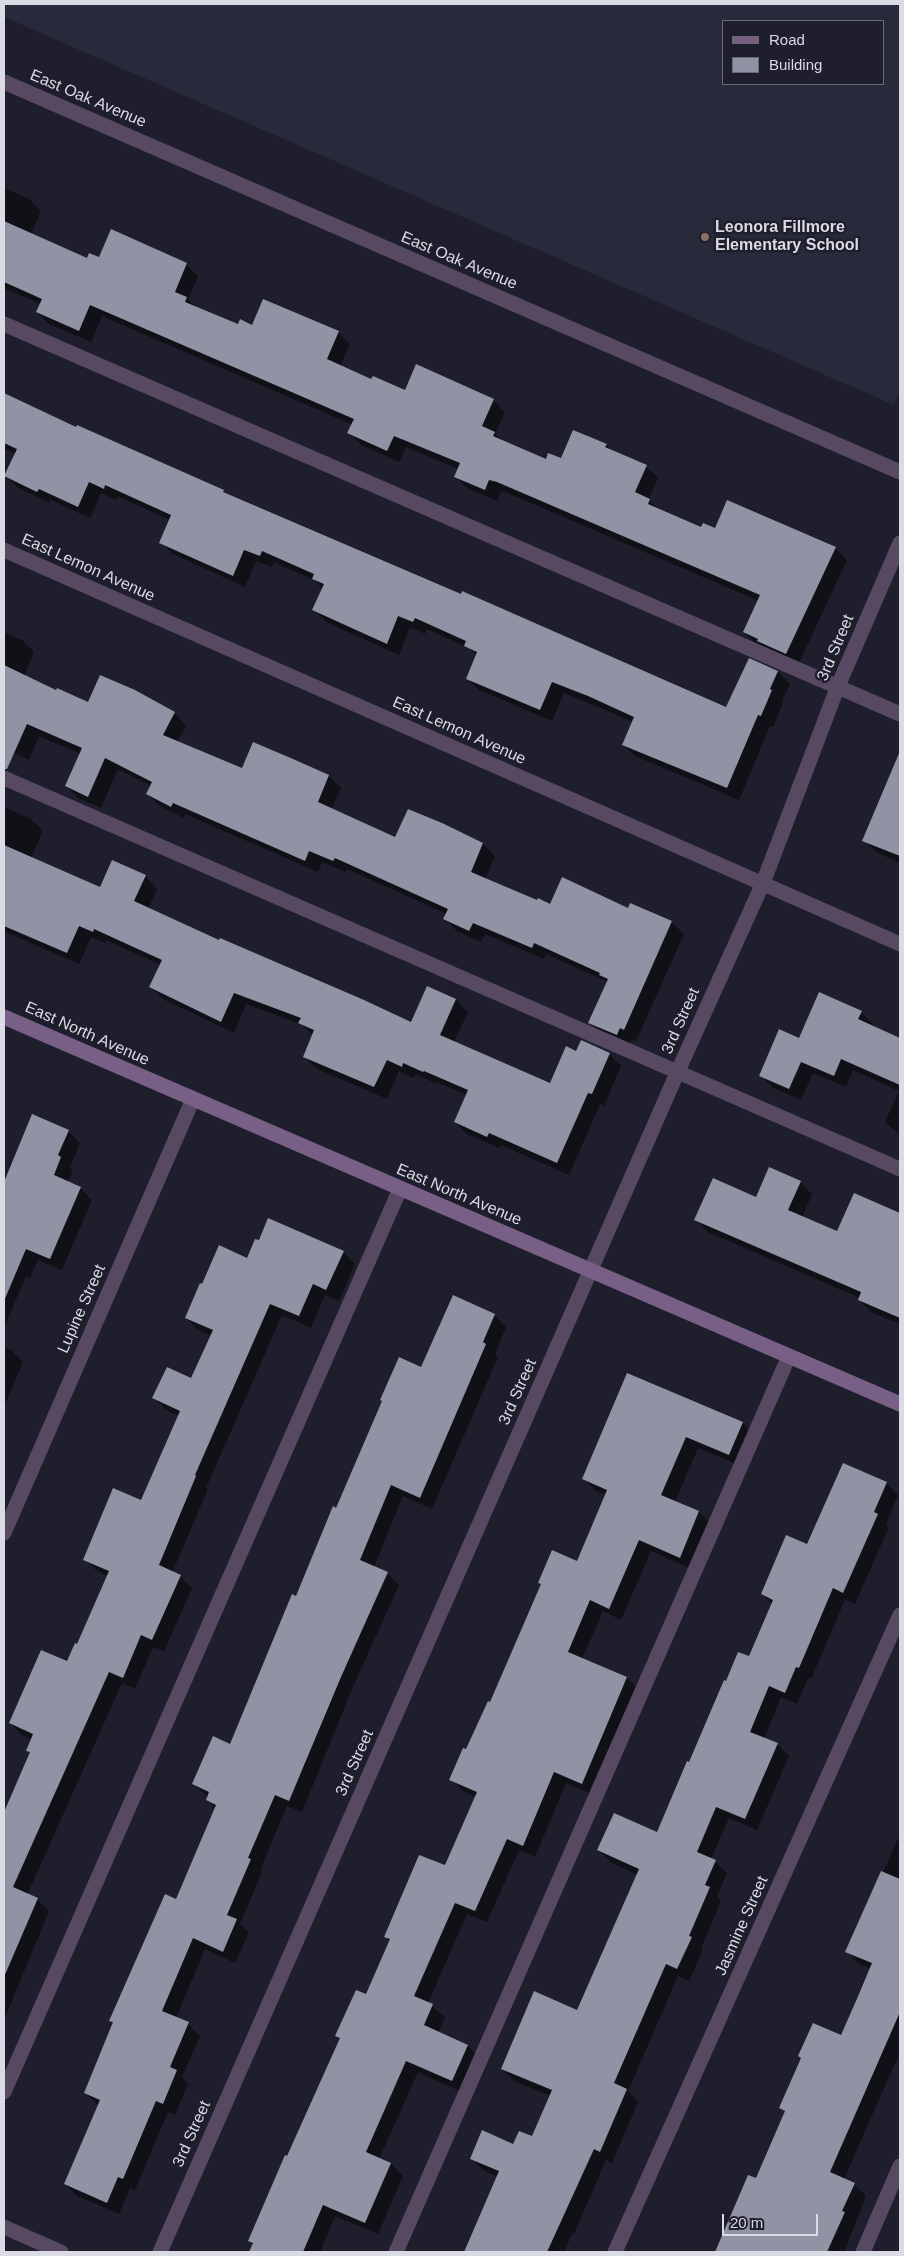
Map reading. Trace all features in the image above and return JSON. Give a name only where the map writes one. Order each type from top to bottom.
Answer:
[{"type":"street","name":"East Oak Avenue","points":[[4,82],[900,472]]},
{"type":"street","points":[[4,324],[900,714]]},
{"type":"street","name":"3rd Street","points":[[160,2252],[678,1071],[763,883],[838,686],[900,543]]},
{"type":"street","name":"East Lemon Avenue","points":[[4,550],[900,944]]},
{"type":"street","points":[[4,778],[900,1169]]},
{"type":"street","name":"East North Avenue","points":[[4,1017],[900,1404]]},
{"type":"street","name":"Lupine Street","points":[[4,1533],[193,1100]]},
{"type":"street","points":[[4,2092],[400,1189]]},
{"type":"street","points":[[396,2252],[789,1356]]},
{"type":"street","name":"Jasmine Street","points":[[615,2252],[900,1614]]},
{"type":"street","points":[[863,2252],[900,2166]]},
{"type":"street","points":[[4,2227],[61,2252]]},
{"type":"shaded area","name":"Leonora Fillmore Elementary School","points":[[4,4],[900,4],[900,391],[894,405],[4,17]]},
{"type":"building","points":[[4,221],[87,258],[89,253],[99,257],[111,229],[187,263],[175,292],[187,297],[185,302],[238,324],[240,319],[252,325],[263,299],[339,331],[327,359],[371,379],[373,376],[405,390],[416,364],[494,399],[482,426],[495,432],[493,436],[546,459],[548,453],[561,458],[573,430],[607,444],[605,447],[647,465],[635,492],[650,499],[648,504],[701,527],[703,523],[715,528],[727,500],[836,547],[786,654],[757,641],[758,639],[743,632],[760,595],[497,482],[489,480],[485,490],[454,477],[460,463],[394,436],[387,451],[347,433],[354,419],[90,305],[79,331],[36,312],[42,299],[4,282]]},
{"type":"building","points":[[4,393],[76,427],[77,425],[224,490],[223,492],[461,594],[462,591],[726,707],[749,658],[778,671],[761,716],[758,715],[727,788],[622,745],[634,717],[588,696],[552,682],[540,710],[466,679],[477,652],[464,646],[466,641],[415,618],[413,622],[398,616],[387,644],[312,610],[324,584],[312,579],[314,574],[262,551],[260,556],[244,550],[233,576],[159,543],[171,515],[105,485],[104,489],[89,482],[78,507],[39,489],[37,492],[4,476],[17,449],[4,443]]},
{"type":"building","points":[[4,665],[56,690],[57,688],[88,702],[100,675],[135,690],[175,712],[163,735],[242,768],[253,742],[293,759],[329,775],[318,802],[395,837],[408,809],[442,823],[483,843],[471,872],[537,900],[538,898],[550,904],[562,877],[628,908],[630,903],[672,921],[624,1030],[620,1028],[617,1035],[588,1023],[608,979],[599,975],[600,973],[534,943],[532,948],[473,923],[469,931],[443,919],[448,909],[335,858],[333,861],[309,851],[305,861],[173,803],[171,807],[146,794],[152,782],[105,758],[88,797],[65,786],[82,748],[27,724],[7,769],[4,769]]},
{"type":"building","points":[[900,751],[900,856],[862,841]]},
{"type":"building","points":[[4,845],[100,887],[112,860],[146,875],[134,901],[219,940],[220,938],[411,1022],[427,986],[456,999],[440,1035],[550,1083],[566,1046],[576,1051],[581,1040],[610,1053],[592,1094],[588,1093],[557,1163],[489,1133],[487,1137],[454,1122],[468,1090],[424,1071],[403,1063],[402,1067],[387,1060],[374,1087],[303,1057],[314,1030],[298,1023],[301,1018],[234,993],[221,1022],[149,987],[162,960],[94,929],[93,932],[79,926],[67,953],[4,926]]},
{"type":"building","points":[[819,992],[862,1011],[858,1019],[900,1038],[900,1085],[841,1059],[834,1076],[801,1062],[789,1089],[759,1076],[779,1029],[799,1038]]},
{"type":"building","points":[[32,1114],[69,1130],[58,1155],[61,1157],[54,1175],[81,1187],[50,1259],[26,1249],[4,1301],[4,1182]]},
{"type":"building","points":[[769,1167],[801,1181],[788,1210],[837,1231],[854,1193],[900,1213],[900,1318],[858,1300],[861,1292],[694,1220],[713,1178],[756,1197]]},
{"type":"building","points":[[268,1218],[344,1251],[326,1290],[313,1284],[299,1316],[270,1304],[195,1475],[159,1565],[181,1575],[152,1640],[141,1635],[123,1678],[109,1672],[13,1887],[38,1898],[4,1977],[4,1812],[30,1752],[26,1751],[33,1734],[9,1723],[41,1650],[67,1661],[75,1643],[77,1644],[109,1571],[83,1560],[113,1488],[141,1500],[180,1411],[152,1398],[167,1367],[191,1378],[213,1330],[185,1318],[219,1245],[247,1258],[255,1239],[259,1240]]},
{"type":"building","points":[[453,1295],[495,1314],[483,1342],[486,1344],[420,1498],[391,1485],[360,1560],[388,1572],[289,1801],[275,1795],[248,1858],[251,1859],[227,1915],[237,1919],[223,1952],[193,1938],[162,2011],[189,2022],[170,2067],[177,2070],[163,2104],[156,2101],[123,2179],[118,2177],[107,2203],[64,2184],[100,2100],[84,2093],[113,2022],[109,2021],[165,1894],[176,1899],[216,1805],[206,1800],[209,1792],[192,1784],[213,1736],[230,1744],[292,1594],[296,1596],[333,1506],[336,1508],[399,1357],[421,1367]]},
{"type":"building","points":[[627,1373],[743,1422],[729,1455],[686,1437],[661,1495],[699,1511],[680,1558],[639,1540],[609,1609],[590,1600],[568,1652],[627,1677],[582,1784],[554,1772],[523,1846],[507,1839],[475,1911],[455,1903],[414,1996],[433,2004],[424,2025],[468,2045],[452,2081],[406,2061],[366,2152],[391,2163],[365,2223],[323,2205],[303,2252],[249,2252],[253,2243],[248,2241],[285,2155],[287,2156],[340,2038],[335,2036],[356,1990],[366,1994],[390,1939],[384,1937],[419,1855],[445,1865],[477,1792],[449,1780],[463,1748],[466,1749],[488,1701],[490,1702],[541,1584],[538,1583],[552,1550],[577,1561],[607,1490],[582,1479]]},
{"type":"building","points":[[843,1463],[887,1482],[874,1512],[878,1514],[843,1593],[833,1588],[799,1668],[796,1667],[785,1693],[769,1686],[750,1732],[778,1743],[745,1819],[716,1807],[697,1852],[716,1860],[705,1885],[710,1887],[689,1936],[692,1937],[677,1969],[666,1964],[614,2083],[627,2089],[600,2152],[594,2149],[547,2252],[464,2252],[499,2171],[470,2159],[482,2130],[513,2144],[519,2131],[532,2136],[552,2090],[501,2069],[534,1991],[577,2010],[639,1869],[597,1850],[614,1813],[657,1832],[687,1761],[689,1762],[738,1652],[749,1656],[773,1600],[761,1594],[786,1535],[807,1544]]},
{"type":"building","points":[[881,1871],[900,1879],[900,2012],[830,2172],[855,2183],[842,2211],[845,2212],[827,2252],[715,2252],[748,2175],[756,2178],[785,2111],[779,2108],[801,2058],[798,2056],[813,2023],[841,2035],[859,1994],[872,1963],[845,1952]]},
{"type":"place","name":"Leonora Fillmore Elementary School","points":[[705,237]]}]
